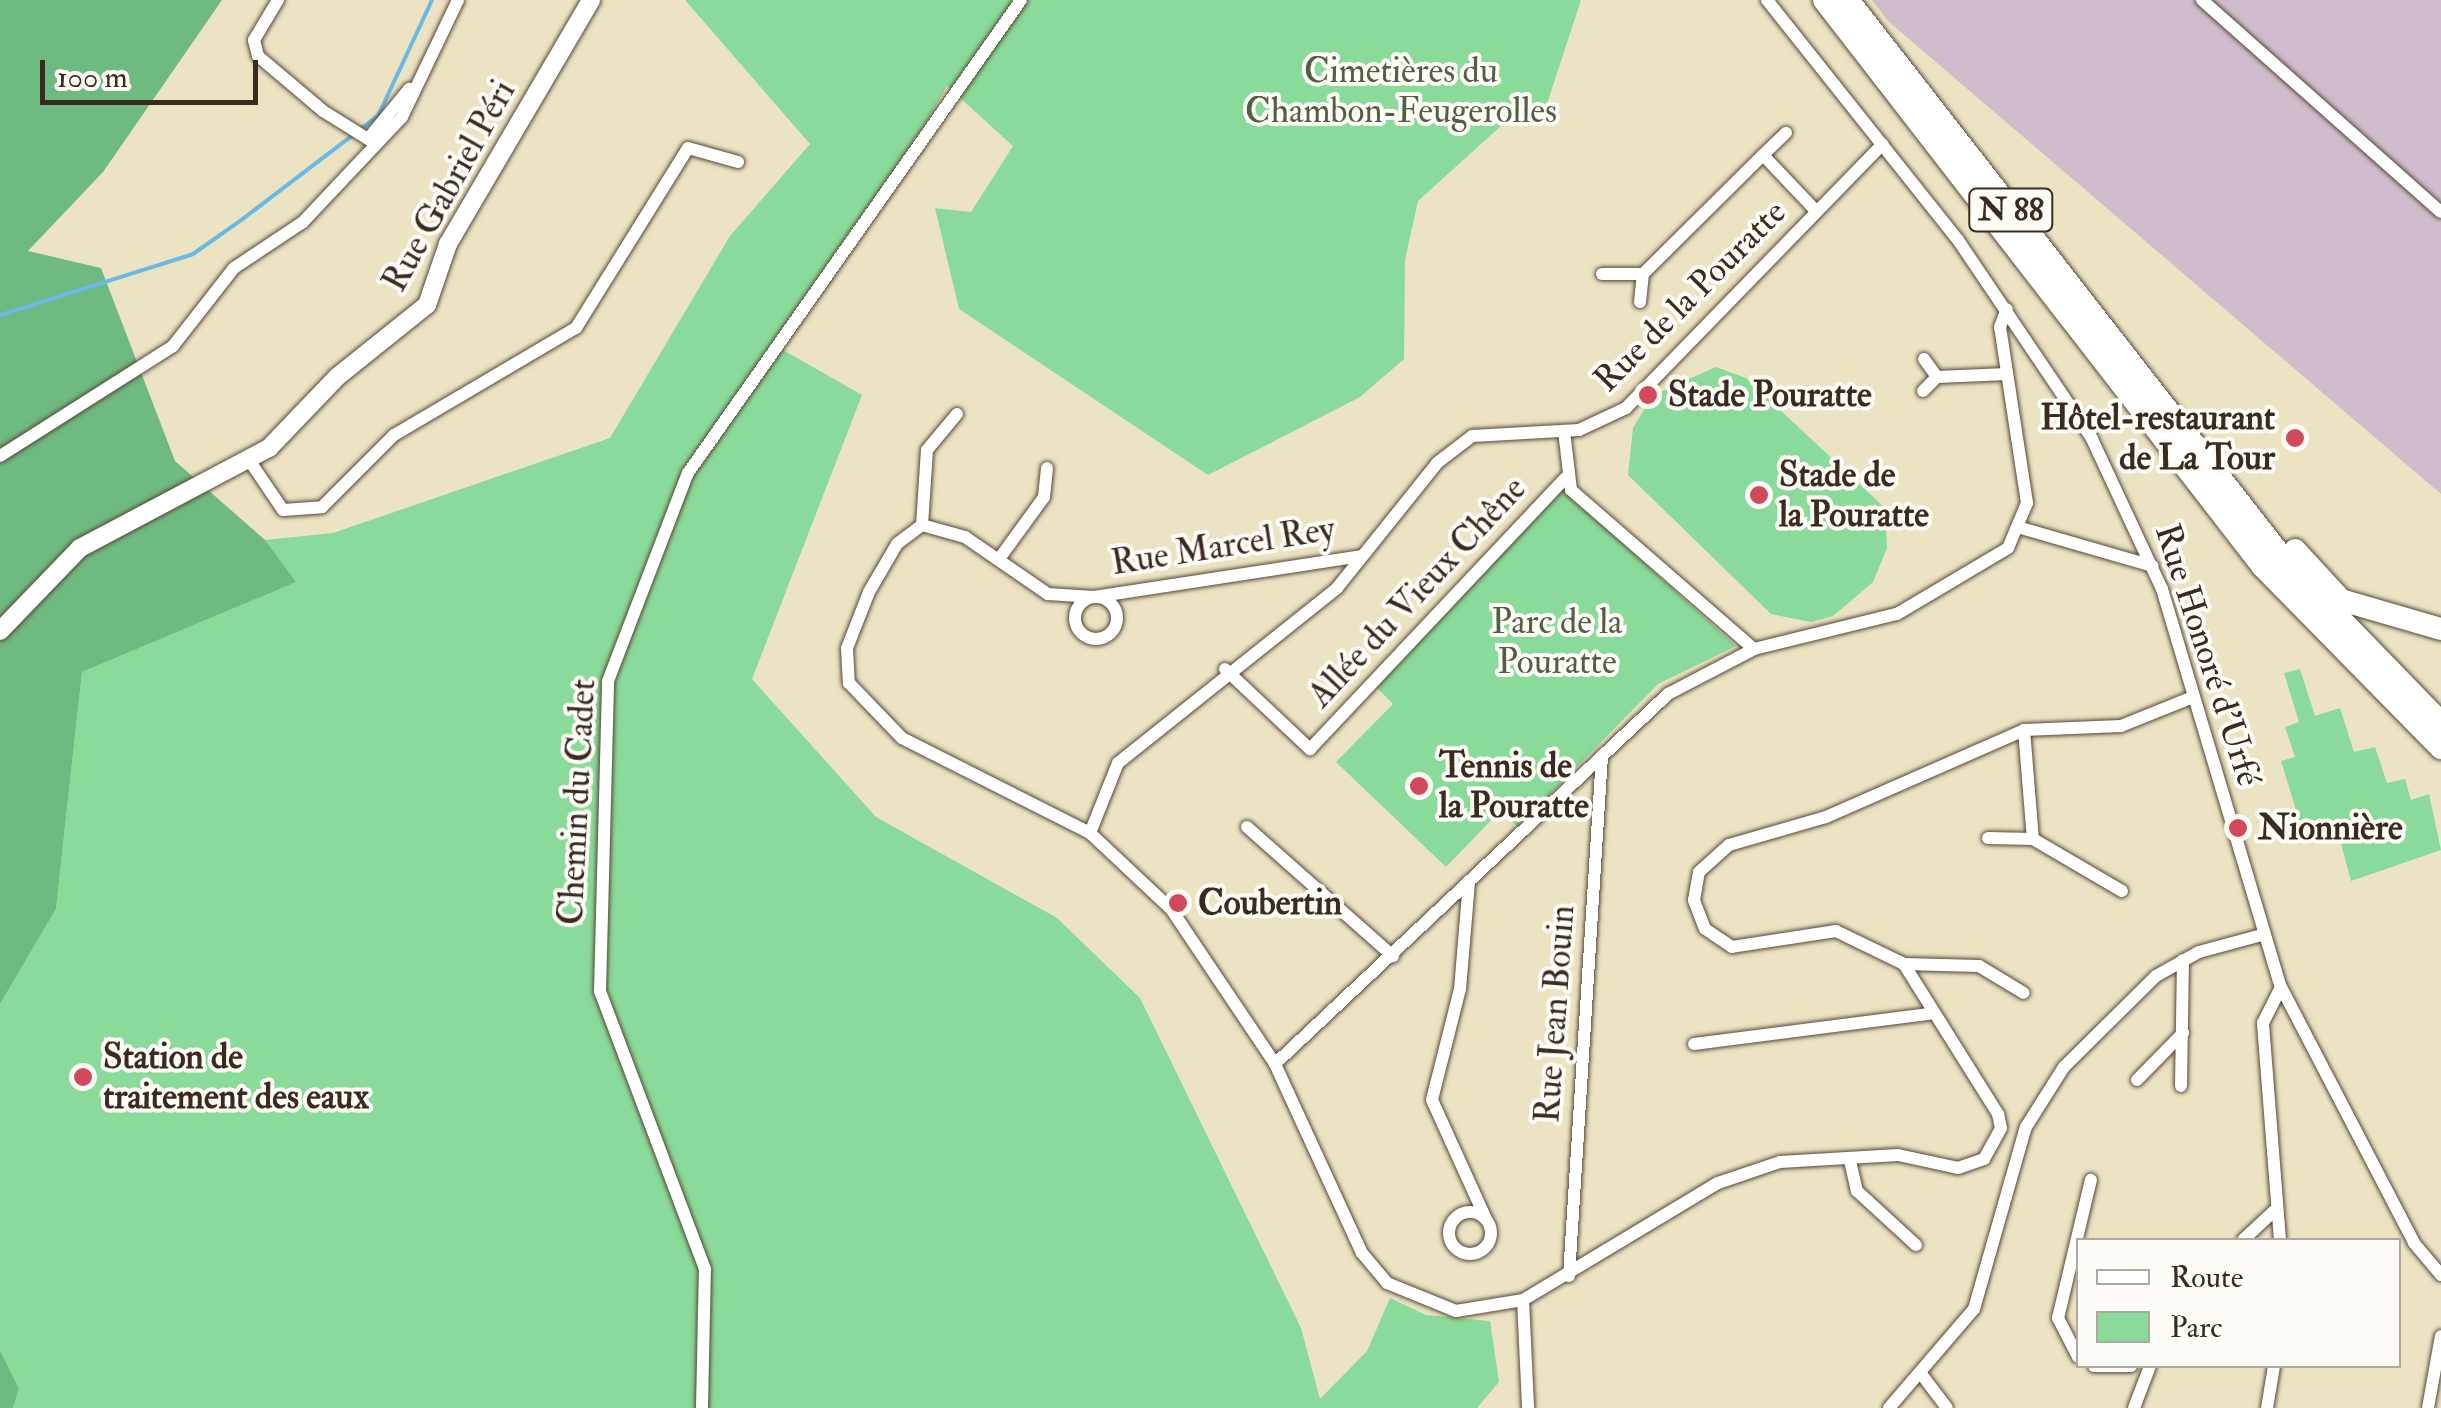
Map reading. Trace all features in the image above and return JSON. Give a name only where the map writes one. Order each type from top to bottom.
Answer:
[{"type":"highway","name":"N 88","points":[[1824,0],[2264,567],[2441,748]]},
{"type":"highway","name":"N 88","points":[[1848,0],[2289,566],[2441,722]]},
{"type":"highway","points":[[2174,420],[2341,600],[2441,629]]},
{"type":"main road","name":"Rue Gabriel Péri","points":[[0,631],[80,548],[249,460],[427,304],[448,244],[591,0]]},
{"type":"street","points":[[278,0],[254,40],[258,56],[362,138],[425,68]]},
{"type":"street","points":[[0,456],[173,346],[234,268],[303,222],[402,117],[458,0]]},
{"type":"street","name":"Chemin du Cadet","points":[[702,1408],[705,1268],[600,991],[608,681],[688,473],[1022,0]]},
{"type":"street","name":"Rue Honoré d'Urfé","points":[[1767,0],[1884,144],[2008,310],[2092,439],[2153,566],[2262,935],[2281,987],[2414,1242],[2441,1275]]},
{"type":"street","points":[[2202,0],[2441,212]]},
{"type":"street","points":[[1640,302],[1643,274],[1786,133]]},
{"type":"street","name":"Rue de la Pouratte","points":[[1090,834],[1118,763],[1225,669],[1307,614],[1361,556],[1421,478],[1472,436],[1564,430],[1626,408],[1884,144]]},
{"type":"street","points":[[249,460],[283,510],[322,506],[394,435],[576,328],[688,148],[738,162]]},
{"type":"street","points":[[1762,156],[1816,211]]},
{"type":"street","points":[[1602,274],[1643,274]]},
{"type":"street","points":[[1275,1064],[1668,694],[1754,649],[1897,614],[1982,568],[2021,528],[2024,473],[2000,327],[2008,310]]},
{"type":"street","points":[[1924,359],[1937,376]]},
{"type":"street","points":[[1923,391],[1937,376],[2007,374]]},
{"type":"street","points":[[957,414],[928,450],[922,525],[897,544],[869,592],[847,648],[849,683],[902,738],[1090,834],[1192,933],[1275,1064],[1362,1253],[1387,1283],[1456,1311],[1523,1300],[1569,1276],[1718,1183],[1780,1162],[1898,1154],[1958,1168],[1993,1149],[1998,1114],[1930,1014],[1904,964]]},
{"type":"street","points":[[1564,430],[1566,478],[1754,649]]},
{"type":"street","points":[[1000,559],[1044,497],[1047,468]]},
{"type":"street","name":"Allée du Vieux Chêne","points":[[1225,669],[1310,749],[1566,478]]},
{"type":"street","name":"Rue Marcel Rey","points":[[922,525],[1000,559],[1048,594],[1094,597],[1361,556]]},
{"type":"street","points":[[2021,528],[2153,566]]},
{"type":"street","points":[[2024,993],[1979,966],[1904,964],[1836,931],[1732,946],[1705,929],[1694,900],[1700,872],[1729,845],[1826,817],[2024,730],[2121,726],[2192,697]]},
{"type":"street","points":[[2024,730],[2033,839]]},
{"type":"street","name":"Rue Jean Bouin","points":[[1569,1276],[1602,756]]},
{"type":"street","points":[[1246,827],[1393,956]]},
{"type":"street","points":[[1988,838],[2033,839],[2122,891]]},
{"type":"street","points":[[1469,882],[1460,990],[1432,1100],[1486,1219]]},
{"type":"street","points":[[1888,1408],[1922,1375],[1974,1309],[2044,1094],[2119,1010],[2183,960],[2262,935]]},
{"type":"street","points":[[2181,1086],[2183,960]]},
{"type":"street","points":[[2280,1238],[2274,1212],[2263,1024],[2281,987]]},
{"type":"street","points":[[1694,1044],[1930,1014]]},
{"type":"street","points":[[2137,1080],[2183,1033]]},
{"type":"street","points":[[1850,1160],[1856,1191],[1916,1245]]},
{"type":"street","points":[[2077,1238],[2091,1180]]},
{"type":"street","points":[[2245,1238],[2274,1212]]},
{"type":"street","points":[[2076,1243],[2058,1318],[2076,1353]]},
{"type":"street","points":[[1523,1300],[1528,1408]]},
{"type":"street","points":[[2428,1408],[2441,1336]]},
{"type":"street","points":[[2134,1408],[2149,1368]]},
{"type":"street","points":[[2267,1408],[2274,1368]]},
{"type":"street","points":[[1922,1375],[1947,1408]]},
{"type":"shaded area","points":[[1872,0],[2441,0],[2441,494],[1888,21]]},
{"type":"green space","points":[[0,0],[222,0],[103,172],[28,251],[101,268],[175,461],[265,540],[296,582],[82,672],[56,909],[0,1004]]},
{"type":"green space","name":"Cimetières du Chambon-Feugerolles","points":[[685,0],[1581,0],[1543,116],[1523,106],[1418,201],[1405,260],[1404,359],[1360,397],[1208,475],[959,309],[935,208],[971,212],[1013,146],[947,86],[882,201],[776,346],[862,395],[752,679],[876,817],[1057,918],[1140,998],[1301,1328],[1320,1399],[1367,1351],[1390,1298],[1426,1315],[1490,1321],[1499,1382],[1477,1408],[13,1408],[19,1389],[0,1350],[0,1004],[56,909],[82,672],[295,582],[265,540],[333,533],[610,438],[730,236],[810,144]]},
{"type":"green space","name":"Stade de la Pouratte","points":[[1716,367],[1746,378],[1885,508],[1887,548],[1873,582],[1833,616],[1811,622],[1771,614],[1628,475],[1633,428],[1653,395]]},
{"type":"green space","name":"Parc de la Pouratte","points":[[1562,489],[1736,646],[1658,684],[1518,827],[1500,811],[1446,867],[1336,762],[1393,704],[1375,686]]},
{"type":"green space","points":[[2300,669],[2315,716],[2340,708],[2354,752],[2375,747],[2387,783],[2405,779],[2411,800],[2429,794],[2441,850],[2351,881],[2339,836],[2306,842],[2281,761],[2295,757],[2285,727],[2299,722],[2284,673]]},
{"type":"green space","points":[[0,1350],[19,1389],[13,1408],[0,1408]]},
{"type":"waterway","points":[[0,315],[193,254],[244,218],[378,116],[432,0]]},
{"type":"place","name":"Stade Pouratte","points":[[1648,395]]},
{"type":"place","name":"Hôtel-restaurant de La Tour","points":[[2295,438]]},
{"type":"place","name":"Stade de la Pouratte","points":[[1759,495]]},
{"type":"place","name":"Tennis de la Pouratte","points":[[1419,786]]},
{"type":"place","name":"Nionnière","points":[[2238,828]]},
{"type":"place","name":"Coubertin","points":[[1178,903]]},
{"type":"place","name":"Station de traitement des eaux","points":[[83,1077]]}]
